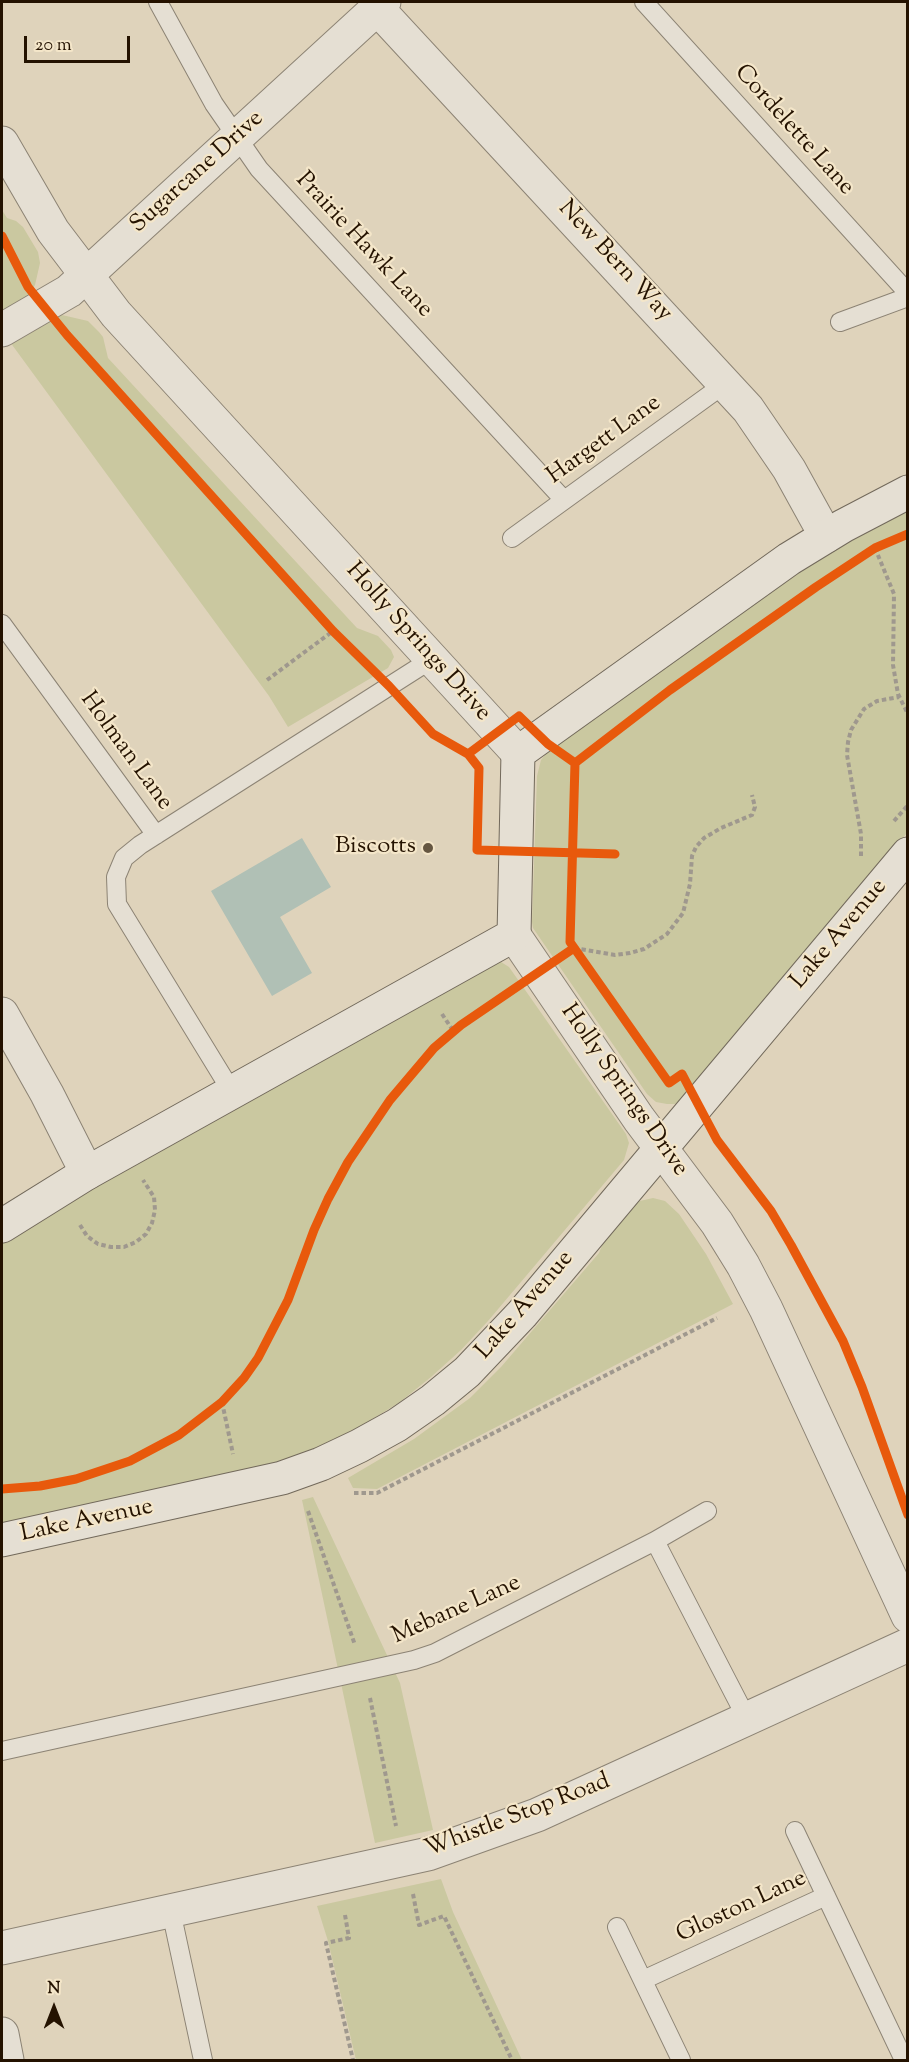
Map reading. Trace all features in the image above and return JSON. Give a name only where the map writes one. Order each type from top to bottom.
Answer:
[{"type":"street","name":"Sugarcane Drive","points":[[2,330],[69,291],[380,5]]},
{"type":"street","name":"New Bern Way","points":[[380,5],[726,383],[770,438],[826,536]]},
{"type":"street","name":"Holly Springs Drive","points":[[2,142],[53,231],[116,314],[518,753]]},
{"type":"street","points":[[2,1226],[87,1173],[514,935],[518,753],[747,588],[826,536],[908,492]]},
{"type":"street","name":"Lake Avenue","points":[[2,1540],[241,1489],[282,1478],[340,1455],[398,1425],[433,1400],[496,1344],[908,854]]},
{"type":"street","name":"Holly Springs Drive","points":[[514,935],[662,1149],[717,1222],[743,1265],[766,1309],[908,1616]]},
{"type":"street","points":[[2,1014],[47,1094],[87,1173]]},
{"type":"street","name":"Whistle Stop Road","points":[[2,1948],[428,1854],[537,1815],[908,1645]]},
{"type":"street","points":[[2,2034],[7,2061]]},
{"type":"lane","name":"Prairie Hawk Lane","points":[[158,2],[214,104],[259,169],[564,500]]},
{"type":"lane","name":"Cordelette Lane","points":[[644,2],[908,295]]},
{"type":"lane","points":[[840,322],[908,295]]},
{"type":"lane","name":"Hargett Lane","points":[[512,538],[726,383]]},
{"type":"lane","name":"Holman Lane","points":[[2,624],[156,835],[124,858],[116,877],[117,903],[232,1092]]},
{"type":"lane","points":[[156,835],[432,659]]},
{"type":"lane","name":"Mebane Lane","points":[[2,1751],[414,1660],[435,1653],[655,1541],[707,1511]]},
{"type":"lane","points":[[655,1541],[747,1719]]},
{"type":"lane","points":[[795,1831],[826,1896]]},
{"type":"lane","name":"Gloston Lane","points":[[643,1980],[826,1896],[904,2061]]},
{"type":"lane","points":[[171,1911],[203,2061]]},
{"type":"lane","points":[[617,1927],[681,2061]]},
{"type":"path","points":[[865,555],[886,543]]},
{"type":"path","points":[[875,548],[894,594],[893,665],[899,697],[908,714]]},
{"type":"path","points":[[325,622],[341,639]]},
{"type":"path","points":[[267,680],[333,631]]},
{"type":"path","points":[[861,860],[861,834],[847,755],[848,742],[851,730],[864,709],[877,701],[899,697]]},
{"type":"path","points":[[540,972],[575,949],[615,955],[630,953],[644,949],[667,934],[676,924],[685,907],[690,884],[692,856],[696,847],[704,838],[721,828],[752,815],[755,807],[752,795]]},
{"type":"path","points":[[438,1008],[454,1031]]},
{"type":"path","points":[[80,1226],[87,1236],[98,1244],[111,1247],[124,1247],[136,1242],[146,1234],[155,1210],[154,1197],[137,1174]]},
{"type":"path","points":[[354,1493],[377,1493],[717,1318]]},
{"type":"path","points":[[229,1394],[218,1405],[234,1458]]},
{"type":"path","points":[[412,1891],[419,1925],[444,1916],[512,2061]]},
{"type":"path","points":[[345,1915],[349,1938],[326,1944],[353,2061]]},
{"type":"shaded area","points":[[2,210],[7,218],[23,227],[38,252],[40,263],[35,285],[29,295],[2,311]]},
{"type":"shaded area","points":[[62,315],[88,321],[99,332],[103,337],[108,358],[357,628],[378,636],[391,650],[394,657],[388,668],[288,727],[269,696],[10,342],[51,318]]},
{"type":"shaded area","points":[[907,509],[907,833],[688,1095],[675,1104],[656,1102],[647,1094],[533,928],[537,776],[541,760],[548,751],[791,576],[845,542]]},
{"type":"shaded area","points":[[302,838],[331,887],[280,917],[312,973],[272,996],[211,891]]},
{"type":"shaded area","points":[[491,959],[509,967],[626,1134],[629,1143],[624,1160],[488,1321],[461,1350],[400,1402],[324,1445],[282,1462],[2,1525],[2,1241]]},
{"type":"shaded area","points":[[653,1198],[665,1201],[679,1214],[706,1254],[733,1304],[377,1489],[353,1488],[348,1478],[414,1439],[470,1398],[501,1367],[599,1253],[603,1243],[631,1203]]},
{"type":"shaded area","points":[[313,1497],[400,1683],[433,1830],[375,1843],[302,1500]]},
{"type":"shaded area","points":[[441,1879],[453,1912],[522,2060],[356,2060],[328,1941],[317,1906]]},
{"type":"cycle path","points":[[2,236],[28,287],[67,335],[333,631],[389,686],[433,734],[468,754],[479,768],[477,850],[615,854]]},
{"type":"cycle path","points":[[575,763],[670,690],[816,587],[875,548],[908,534]]},
{"type":"cycle path","points":[[468,754],[519,716],[548,744],[575,763]]},
{"type":"cycle path","points":[[575,763],[570,942],[669,1083],[682,1074],[717,1140],[771,1211],[843,1341],[908,1515]]},
{"type":"cycle path","points":[[2,1489],[40,1486],[76,1479],[130,1461],[179,1435],[222,1402],[244,1378],[258,1358],[288,1300],[328,1199],[348,1162],[390,1100],[434,1048],[461,1025],[574,948]]},
{"type":"place","name":"Biscotts","points":[[428,848]]}]
